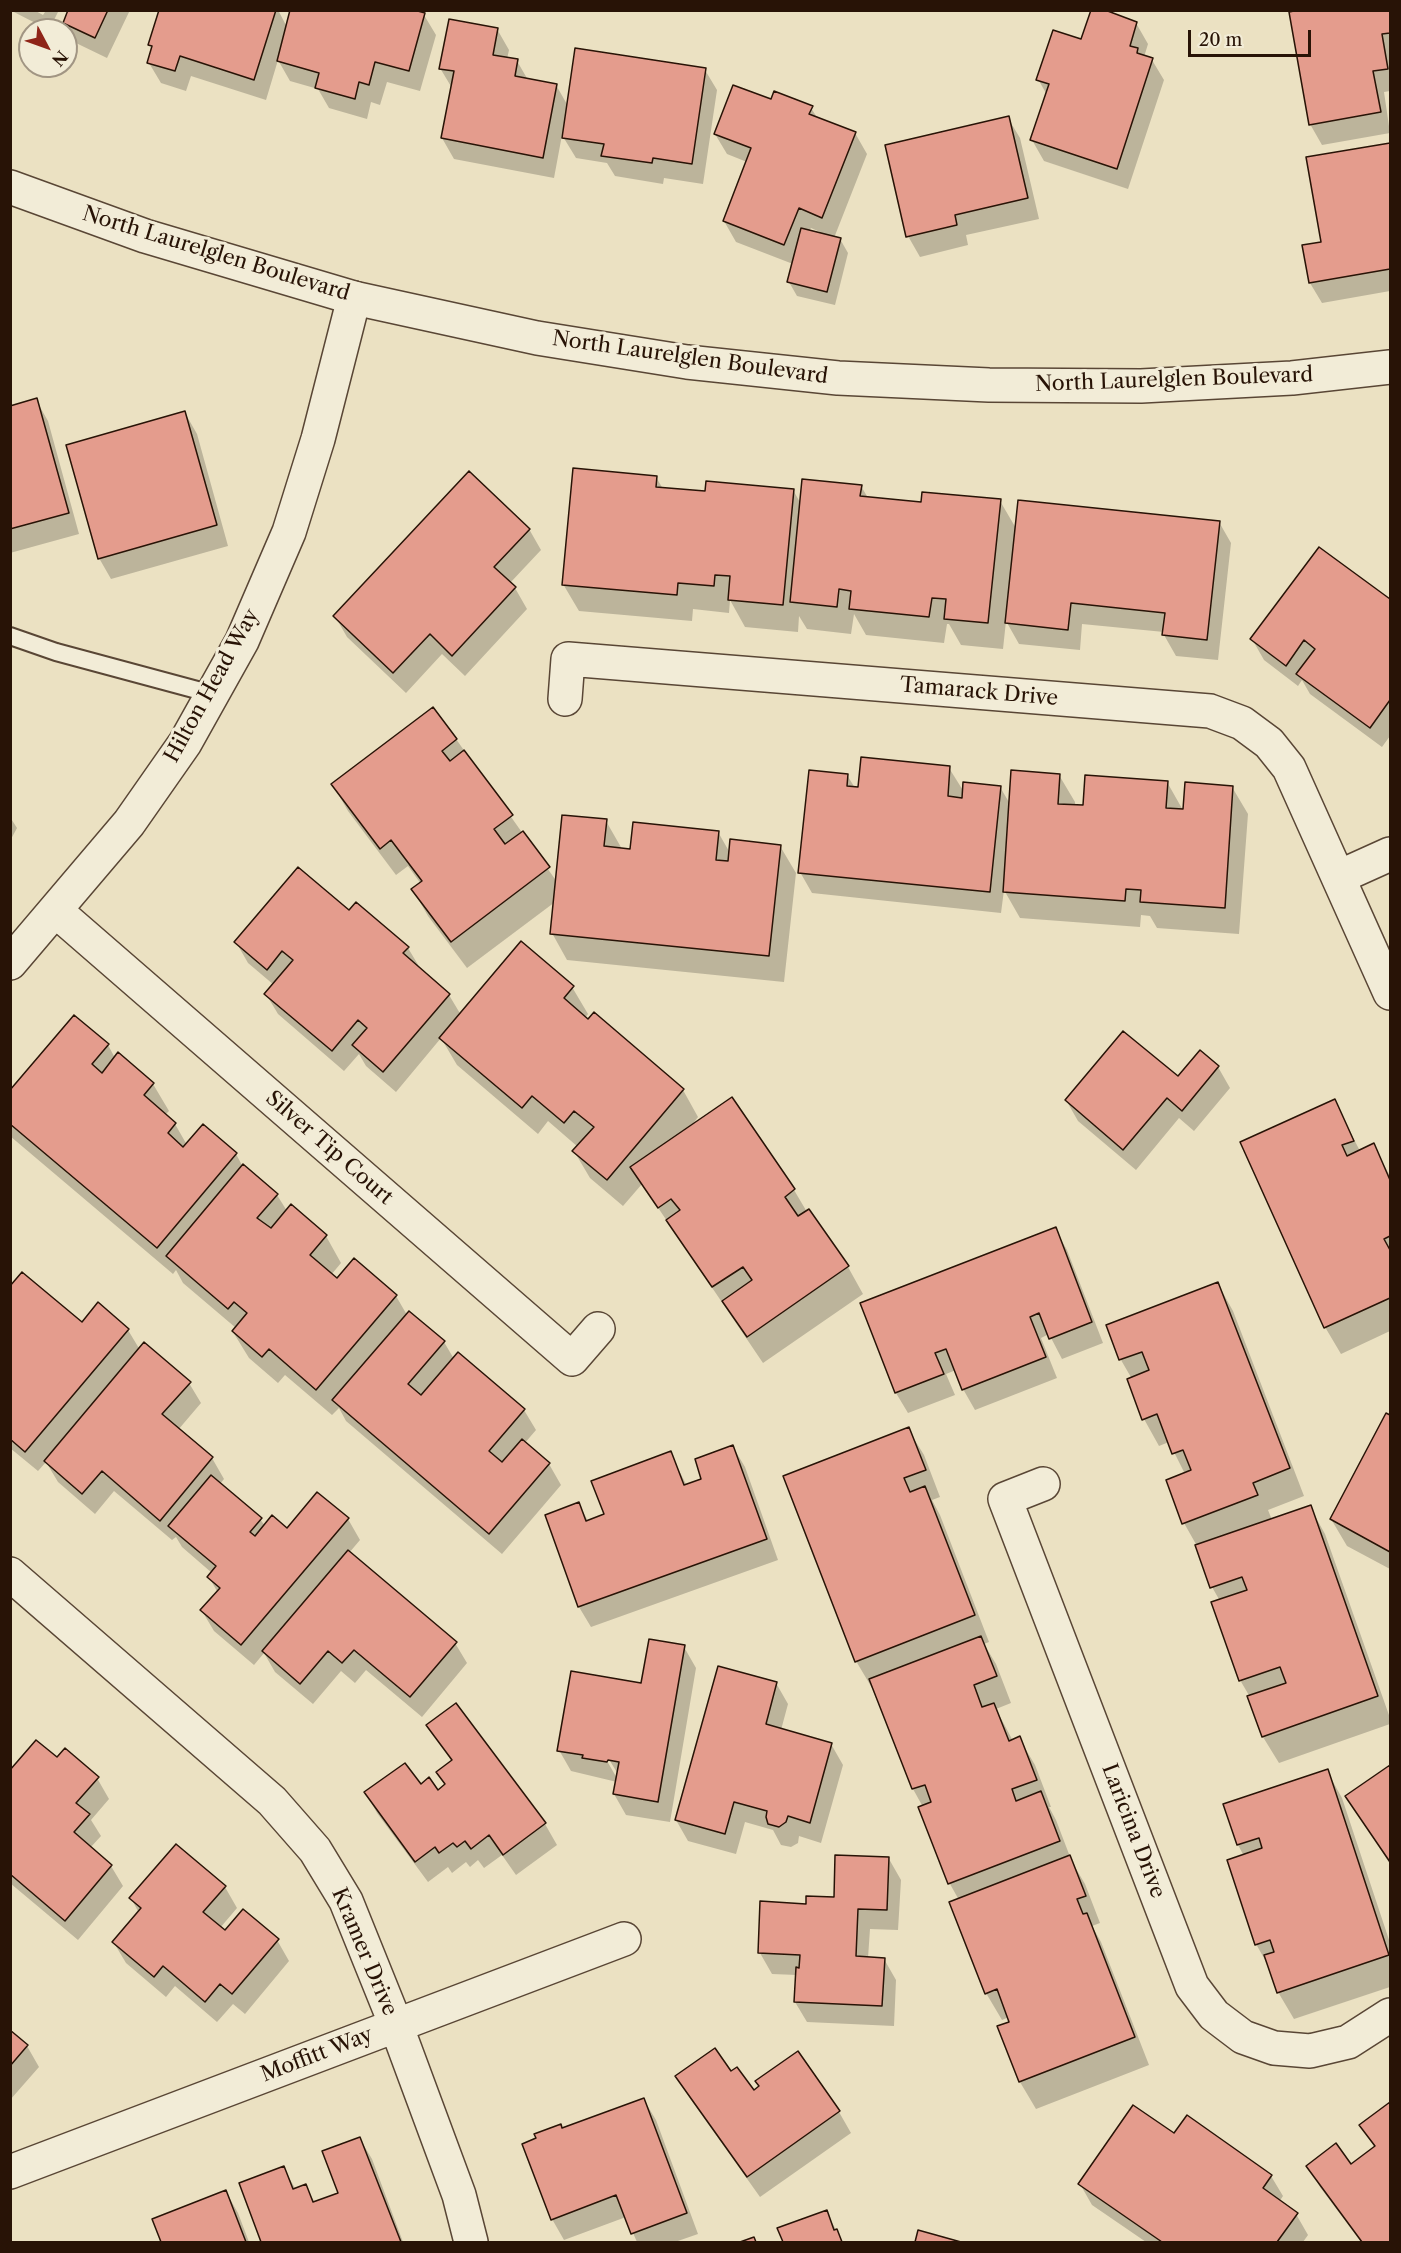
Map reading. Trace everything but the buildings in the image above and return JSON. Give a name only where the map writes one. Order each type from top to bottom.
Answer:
[{"type":"street","name":"North Laurelglen Boulevard","points":[[10,187],[145,236],[354,298],[549,340],[687,362],[838,378],[989,385],[1140,386],[1292,378],[1390,367]]},
{"type":"street","name":"Hilton Head Way","points":[[10,963],[129,823],[185,743],[242,641],[289,532],[318,439],[354,298]]},
{"type":"street","name":"Tamarack Drive","points":[[565,699],[568,659],[1210,711],[1242,723],[1269,743],[1289,768],[1390,993]]},
{"type":"street","points":[[1339,877],[1390,854]]},
{"type":"street","name":"Silver Tip Court","points":[[56,911],[572,1359],[598,1329]]},
{"type":"street","name":"Laricina Drive","points":[[1043,1484],[1005,1499],[1192,1986],[1214,2016],[1243,2037],[1274,2048],[1310,2051],[1348,2042],[1390,2015]]},
{"type":"street","name":"Kramer Drive","points":[[10,1574],[272,1801],[315,1850],[346,1901],[396,2025],[459,2195],[471,2242]]},
{"type":"street","name":"Moffitt Way","points":[[10,2172],[624,1939]]},
{"type":"lane","points":[[10,636],[56,652],[212,694]]}]
